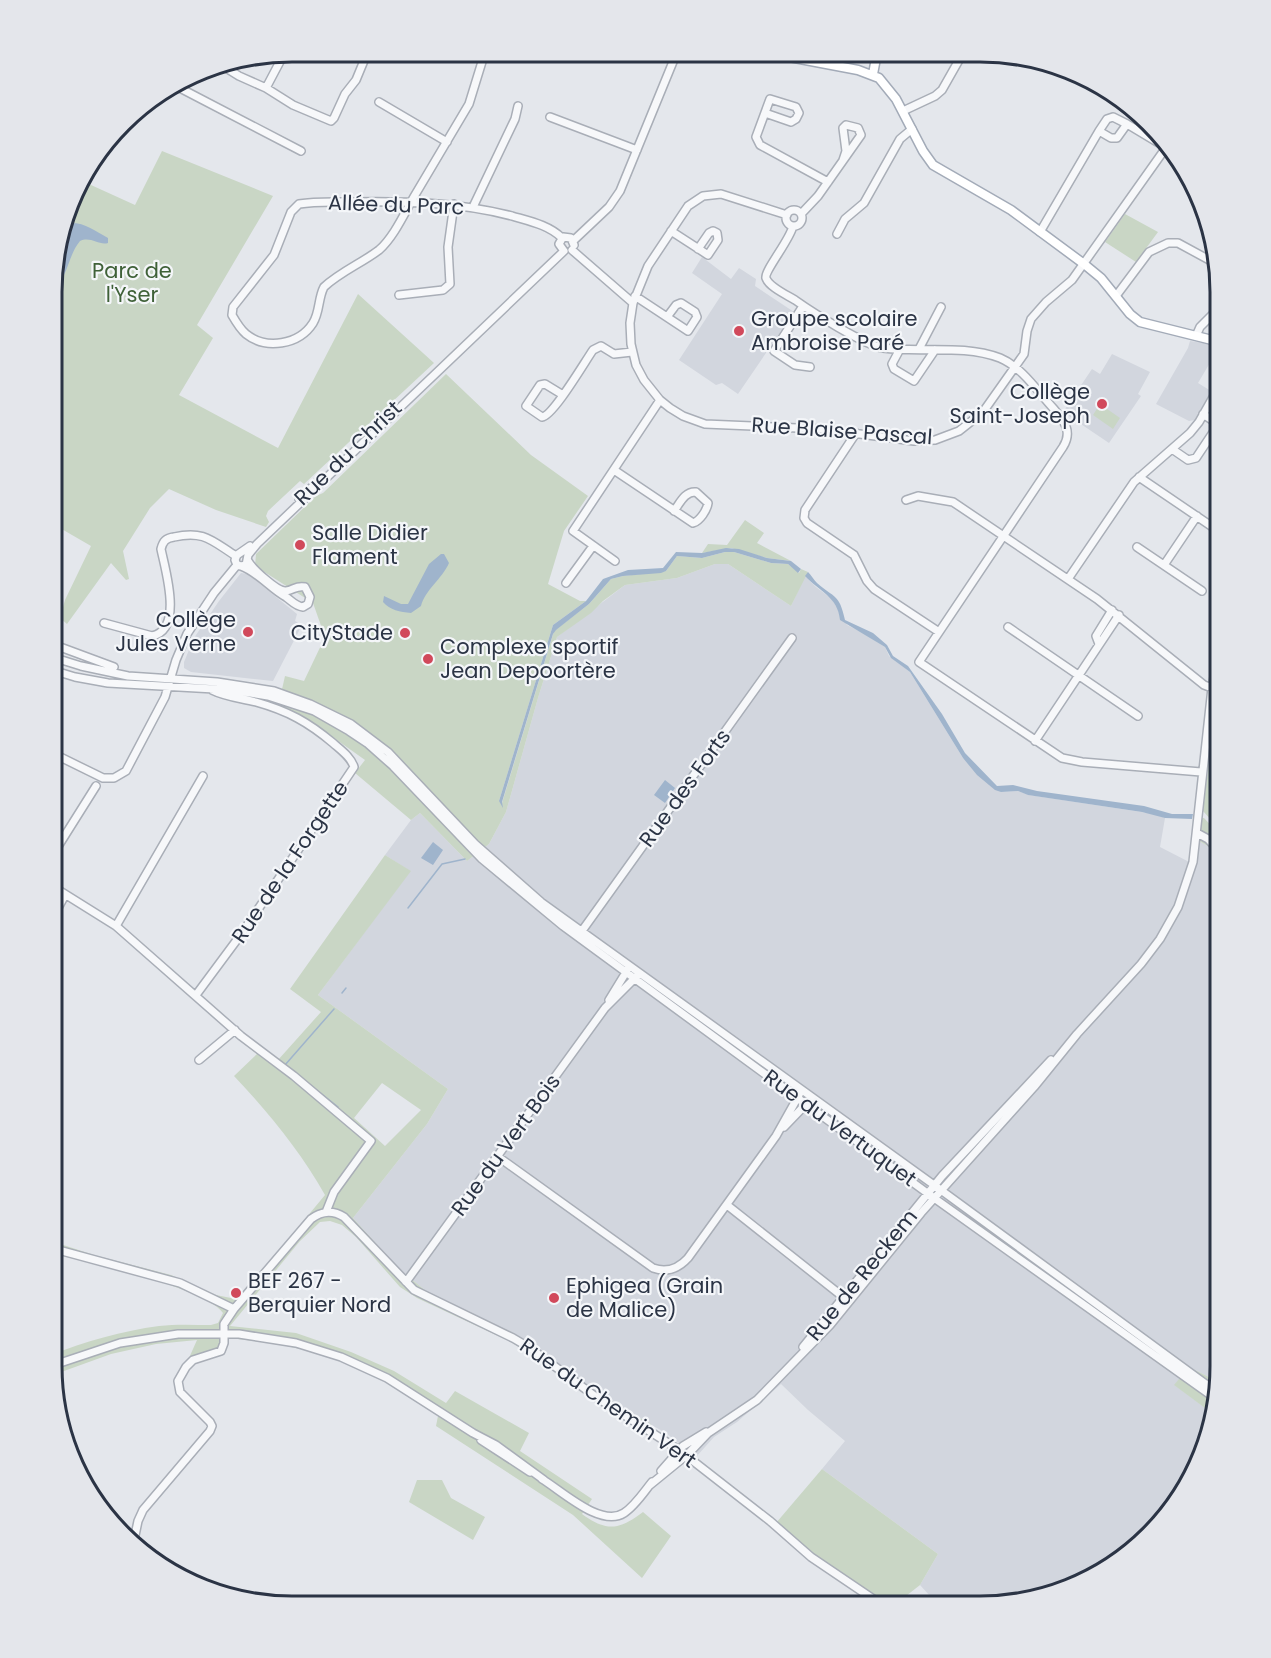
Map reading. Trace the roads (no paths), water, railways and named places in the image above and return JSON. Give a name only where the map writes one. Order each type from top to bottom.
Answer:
[{"type":"main road","points":[[813,62],[873,74],[887,86],[903,111],[925,155],[936,168],[1006,207],[1084,264],[1101,278],[1130,314],[1140,322],[1210,340]]},
{"type":"main road","points":[[873,74],[875,62]]},
{"type":"street","points":[[266,88],[280,62]]},
{"type":"street","points":[[229,70],[266,88],[293,105],[328,121],[334,118],[363,62]]},
{"type":"street","points":[[411,201],[471,99],[482,62]]},
{"type":"street","points":[[568,250],[574,245],[573,241],[613,201],[637,150],[673,62]]},
{"type":"street","points":[[903,111],[937,94],[949,80],[958,62]]},
{"type":"street","points":[[182,89],[301,151]]},
{"type":"street","points":[[765,113],[791,122],[799,113],[796,107],[770,99],[756,136],[760,145],[828,182]]},
{"type":"street","points":[[379,102],[447,142]]},
{"type":"street","points":[[472,207],[516,115],[518,106]]},
{"type":"street","points":[[550,117],[637,150]]},
{"type":"street","points":[[1040,232],[1107,120],[1111,117],[1152,139]]},
{"type":"street","points":[[801,214],[814,201],[861,135],[858,128],[846,124],[843,128],[846,151],[843,160]]},
{"type":"street","points":[[1100,131],[1111,138],[1117,138],[1127,124]]},
{"type":"street","points":[[837,234],[845,219],[864,203],[900,139],[912,129]]},
{"type":"street","name":"Rue Blaise Pascal","points":[[660,400],[683,416],[705,424],[805,428],[920,441],[950,436],[980,416],[1025,351],[1031,319],[1046,302],[1068,285],[1163,153]]},
{"type":"street","points":[[615,561],[573,531],[660,400],[642,375],[632,352],[629,333],[634,299],[648,266],[691,203],[698,198],[712,194],[728,195],[787,215]]},
{"type":"street","name":"Allée du Parc","points":[[411,201],[393,232],[378,250],[324,287],[315,320],[296,338],[278,344],[258,341],[246,333],[232,315],[233,307],[276,251],[291,212],[296,206],[306,203],[411,201],[454,204],[533,222],[562,238]]},
{"type":"street","points":[[399,295],[443,290],[450,284],[448,247],[454,204]]},
{"type":"street","points":[[794,210],[801,214],[803,218],[801,224],[793,226],[788,223],[787,215],[794,210]]},
{"type":"street","points":[[793,226],[790,238],[768,269],[766,277],[769,282],[803,306],[872,345],[985,354],[1006,361],[1066,423],[1068,433],[1063,447],[919,662],[1054,753],[1072,760],[1201,772]]},
{"type":"street","points":[[671,231],[698,249]]},
{"type":"street","points":[[573,241],[568,237],[562,238],[559,245],[634,299],[688,331],[697,317],[695,312],[681,303],[676,305],[667,317]]},
{"type":"street","points":[[1116,296],[1149,252],[1167,243],[1178,243],[1208,259]]},
{"type":"street","name":"Rue du Christ","points":[[239,566],[246,565],[251,551],[264,538],[568,250]]},
{"type":"street","points":[[803,306],[774,351],[795,365],[810,367]]},
{"type":"street","points":[[919,349],[941,307]]},
{"type":"street","points":[[1196,336],[1200,327],[1210,317]]},
{"type":"street","points":[[563,395],[543,384],[538,386],[526,406],[544,418],[549,415],[563,395],[595,347],[601,346],[619,355],[632,352]]},
{"type":"street","points":[[900,349],[892,364],[894,369],[914,381],[935,350]]},
{"type":"street","name":"Rue du Christ","points":[[238,555],[437,368],[457,353]]},
{"type":"street","points":[[1068,579],[1138,477],[1190,433],[1210,402]]},
{"type":"street","points":[[1203,414],[1210,419]]},
{"type":"street","points":[[856,433],[808,505],[804,518],[807,523],[854,555],[867,581],[874,589],[939,632]]},
{"type":"street","points":[[1172,449],[1188,460],[1196,458],[1210,437]]},
{"type":"street","points":[[614,470],[674,511],[695,522],[707,508],[708,503],[696,492],[691,491],[685,495],[674,511]]},
{"type":"street","points":[[1138,477],[1210,525]]},
{"type":"street","points":[[906,500],[918,496],[950,500],[1119,615],[1204,685],[1210,687]]},
{"type":"street","points":[[1164,565],[1197,516]]},
{"type":"street","points":[[104,623],[152,636],[164,630],[171,606],[161,549],[167,538],[189,534],[201,535],[248,559],[253,568],[280,590],[305,587],[310,597],[308,604],[303,607],[297,606],[274,591],[248,569],[239,566],[235,561],[238,555]]},
{"type":"street","points":[[566,583],[593,546]]},
{"type":"street","points":[[1137,547],[1202,591]]},
{"type":"street","points":[[62,758],[100,777],[110,779],[121,775],[128,768],[169,684],[178,652],[195,621],[213,593],[239,566]]},
{"type":"street","points":[[1099,644],[1096,636],[1112,610]]},
{"type":"street","points":[[1035,741],[1119,615]]},
{"type":"street","points":[[1008,627],[1138,716]]},
{"type":"street","name":"Rue des Forts","points":[[580,934],[792,638]]},
{"type":"street","points":[[62,648],[114,667]]},
{"type":"street","points":[[62,660],[112,673],[169,684],[259,694],[314,711],[338,723],[368,743],[473,846]]},
{"type":"street","points":[[62,672],[99,681],[169,684],[217,682],[254,687],[274,691],[323,709],[367,735],[395,759],[473,846]]},
{"type":"street","points":[[254,687],[259,694],[257,703]]},
{"type":"street","name":"Rue de la Forgette","points":[[196,995],[242,933],[352,770],[352,762],[338,747],[304,720],[286,712],[225,696],[210,689]]},
{"type":"street","points":[[259,694],[274,691]]},
{"type":"street","name":"Rue de Reckem","points":[[650,1485],[679,1450],[694,1438],[752,1404],[830,1325],[847,1300],[931,1195],[934,1185],[1145,960],[1165,933],[1186,885],[1193,862],[1210,703]]},
{"type":"street","points":[[116,926],[203,776]]},
{"type":"street","points":[[62,840],[96,786]]},
{"type":"street","points":[[1197,833],[1210,841]]},
{"type":"street","name":"Rue du Vertuquet","points":[[473,846],[525,897],[580,934],[800,1094],[931,1195],[1208,1393]]},
{"type":"street","points":[[62,893],[116,926],[235,1030],[371,1141],[334,1192],[327,1212],[315,1216],[306,1224],[234,1309],[225,1324],[224,1346],[221,1351],[190,1362],[178,1381],[180,1392],[211,1423],[211,1428],[143,1510],[135,1535]]},
{"type":"street","points":[[62,901],[65,895]]},
{"type":"street","name":"Rue du Vert Bois","points":[[406,1282],[605,1008],[627,969]]},
{"type":"street","name":"Rue du Vert Bois","points":[[605,1008],[637,976]]},
{"type":"street","points":[[199,1060],[235,1030]]},
{"type":"street","name":"Rue de Reckem","points":[[931,1195],[941,1190],[1034,1087],[1077,1034]]},
{"type":"street","points":[[497,1156],[657,1270],[670,1270],[685,1262],[776,1136],[800,1094]]},
{"type":"street","points":[[776,1136],[809,1101]]},
{"type":"street","name":"Rue du Vertuquet","points":[[809,1101],[934,1185],[1209,1386]]},
{"type":"street","points":[[727,1205],[847,1300]]},
{"type":"street","name":"Rue du Chemin Vert","points":[[327,1212],[344,1217],[406,1282],[424,1296],[525,1344],[596,1397],[679,1450],[770,1521],[811,1557],[869,1596]]},
{"type":"street","points":[[62,1251],[180,1283],[234,1309]]},
{"type":"street","points":[[62,1362],[101,1349],[142,1339],[186,1333],[224,1333],[279,1339],[350,1361],[394,1382],[503,1456],[596,1514],[610,1518],[621,1515],[650,1485]]},
{"type":"street","name":"Rue de Reckem","points":[[650,1485],[687,1456],[716,1427]]},
{"type":"water","points":[[72,223],[81,224],[108,238],[108,243],[80,241],[62,279],[63,261]]},
{"type":"water","points":[[726,548],[791,561],[801,569],[798,573],[788,564],[771,563],[734,552],[725,552],[702,558],[677,556],[666,571],[661,573],[611,579],[589,604],[553,634],[502,802],[503,808],[499,801],[553,625],[586,601],[603,579],[628,570],[663,568],[676,552],[702,553]]},
{"type":"water","points":[[444,554],[449,563],[426,595],[421,606],[411,613],[396,610],[383,602],[384,596],[401,604],[408,604],[429,564]]},
{"type":"water","points":[[808,572],[838,601],[845,620],[873,633],[887,645],[893,656],[908,666],[942,714],[965,753],[997,786],[1013,785],[1037,791],[1144,806],[1172,814],[1193,814],[1192,819],[1165,818],[1142,812],[1028,795],[1018,791],[995,790],[977,775],[963,758],[910,672],[891,658],[885,647],[840,620],[832,600],[805,576]]},
{"type":"water","points":[[665,780],[675,788],[665,803],[654,795]]},
{"type":"water","points":[[433,842],[443,850],[433,865],[421,858]]},
{"type":"waterway","points":[[408,908],[442,864],[465,859]]},
{"type":"waterway","points":[[342,993],[346,988]]},
{"type":"waterway","points":[[334,1009],[285,1065],[338,1107]]},
{"type":"place","name":"Groupe scolaire Ambroise Paré","points":[[739,331]]},
{"type":"place","name":"Collège Saint-Joseph","points":[[1102,404]]},
{"type":"place","name":"Salle Didier Flament","points":[[300,545]]},
{"type":"place","name":"Collège Jules Verne","points":[[248,632]]},
{"type":"place","name":"CityStade","points":[[405,633]]},
{"type":"place","name":"Complexe sportif Jean Depoortère","points":[[428,659]]},
{"type":"place","name":"BEF 267 - Berquier Nord","points":[[236,1293]]},
{"type":"place","name":"Ephigea (Grain de Malice)","points":[[554,1298]]},
{"type":"park label","name":"Parc de l'Yser","points":[[132,283]]}]
